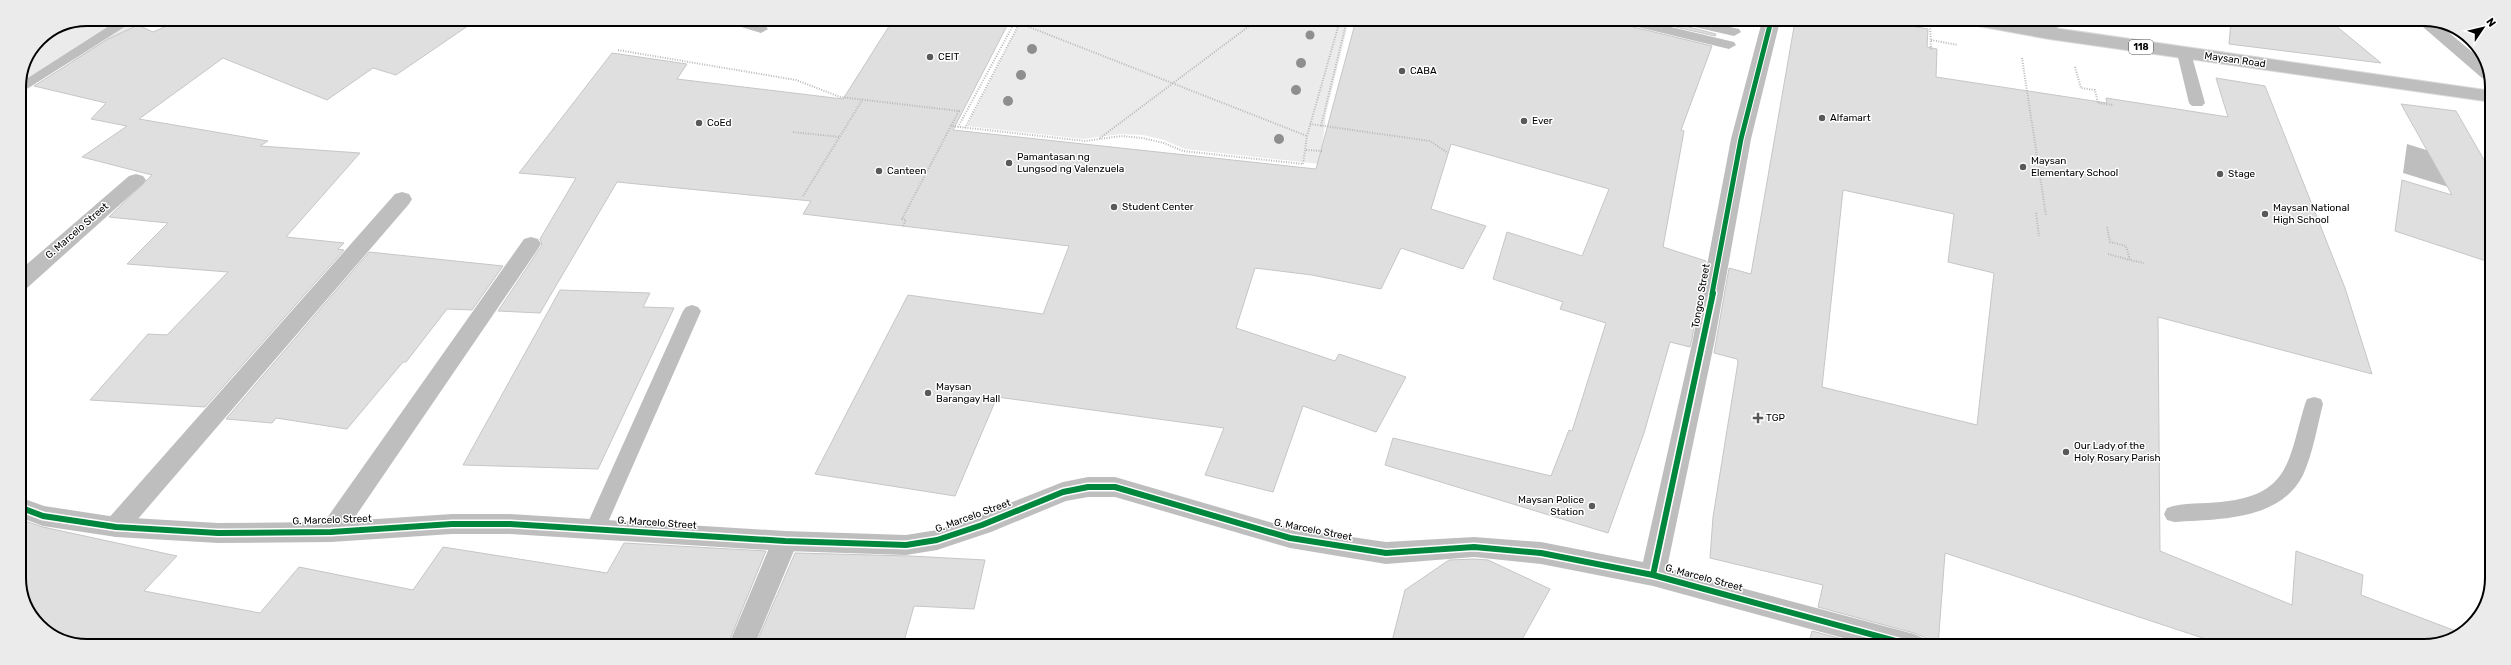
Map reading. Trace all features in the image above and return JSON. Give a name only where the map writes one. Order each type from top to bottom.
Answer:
[{"type":"street","name":"Tongco Street","points":[[1653,575],[1704,338],[1741,139],[1771,26]]},
{"type":"street","name":"Maysan Road","points":[[2037,26],[2184,53],[2485,96]]},
{"type":"street","points":[[2431,27],[2482,69]]},
{"type":"street","name":"G. Marcelo Street","points":[[26,277],[136,180]]},
{"type":"street","points":[[116,527],[402,199]]},
{"type":"street","points":[[332,532],[531,244]]},
{"type":"street","name":"G. Marcelo Street","points":[[26,510],[43,516],[116,527],[218,533],[332,532],[452,524],[595,529],[785,541],[906,545],[937,540],[1063,492],[1088,487],[1115,487],[1290,538],[1386,553],[1474,547],[1541,553],[1653,575],[1888,639]]},
{"type":"street","points":[[744,639],[785,541]]},
{"type":"lane","points":[[26,85],[119,26]]},
{"type":"lane","points":[[752,26],[761,29]]},
{"type":"lane","points":[[1669,26],[1733,35]]},
{"type":"lane","points":[[1687,26],[1733,35]]},
{"type":"lane","points":[[1705,26],[1733,35]]},
{"type":"lane","points":[[1722,26],[1733,35]]},
{"type":"lane","points":[[2184,53],[2197,102]]},
{"type":"lane","points":[[595,529],[692,311]]},
{"type":"lane","points":[[2174,514],[2247,506],[2278,495],[2292,474],[2314,404]]},
{"type":"path","points":[[958,127],[1013,26]]},
{"type":"path","points":[[965,128],[1017,26]]},
{"type":"path","points":[[1027,26],[1307,136]]},
{"type":"path","points":[[1100,138],[1249,26]]},
{"type":"path","points":[[951,126],[1084,141],[1100,138],[1142,138],[1164,143],[1183,151],[1303,164],[1310,124],[1338,26]]},
{"type":"path","points":[[1321,126],[1346,26]]},
{"type":"path","points":[[1930,26],[1931,51]]},
{"type":"path","points":[[1931,40],[1945,42]]},
{"type":"path","points":[[618,50],[796,80],[816,85],[826,93],[959,111],[902,219],[906,220],[903,226]]},
{"type":"path","points":[[2022,56],[2046,215]]},
{"type":"path","points":[[2074,65],[2081,88],[2095,90],[2098,103],[2114,105]]},
{"type":"path","points":[[803,196],[863,99]]},
{"type":"path","points":[[1310,124],[1430,141],[1448,153]]},
{"type":"path","points":[[793,132],[840,137]]},
{"type":"path","points":[[1306,150],[1322,151]]},
{"type":"path","points":[[2036,213],[2039,236]]},
{"type":"path","points":[[2107,227],[2110,242],[2126,246],[2130,260]]},
{"type":"path","points":[[2108,254],[2144,263]]},
{"type":"shaded area","points":[[136,26],[26,86],[27,75],[36,53],[53,36],[75,27]]},
{"type":"shaded area","points":[[1018,26],[1348,26],[1326,114],[1320,164],[1185,149],[1164,140],[1143,135],[1121,134],[1083,139],[967,126]]},
{"type":"shaded area","points":[[2407,144],[2485,168],[2485,198],[2403,173]]},
{"type":"building","points":[[136,26],[140,26],[153,32],[166,26],[468,26],[396,75],[373,68],[327,100],[223,58],[139,119],[268,141],[260,146],[360,153],[286,237],[344,243],[338,249],[344,250],[205,407],[90,400],[148,334],[167,335],[228,272],[127,264],[168,223],[109,217],[152,175],[82,157],[127,126],[91,119],[106,103],[34,86],[108,39]]},
{"type":"building","points":[[889,26],[1007,26],[953,130],[1316,169],[1354,26],[1629,26],[1712,46],[1681,130],[1684,131],[1663,247],[1706,261],[1690,347],[1670,342],[1644,433],[1608,533],[1385,465],[1393,438],[1551,476],[1569,430],[1572,431],[1606,323],[1560,309],[1563,302],[1493,279],[1507,232],[1582,256],[1609,189],[1451,144],[1431,209],[1486,226],[1463,269],[1401,248],[1381,289],[1312,275],[1255,268],[1236,328],[1335,361],[1339,354],[1406,377],[1376,432],[1303,406],[1273,492],[1205,475],[1224,428],[997,397],[955,496],[815,474],[908,295],[1043,314],[1069,246],[803,214],[811,201],[617,182],[540,313],[498,311],[542,245],[540,239],[576,178],[519,173],[612,53],[687,64],[677,79],[843,99]]},
{"type":"building","points":[[1672,26],[1685,26],[1716,34],[1715,36]]},
{"type":"building","points":[[1794,26],[1912,26],[1928,29],[1927,47],[1937,49],[1936,77],[2107,103],[2106,98],[2228,117],[2216,78],[2265,86],[2345,288],[2372,374],[2158,317],[2160,551],[2292,605],[2296,551],[2363,575],[2361,595],[2455,631],[2443,636],[2424,639],[2206,639],[1945,553],[1939,639],[1925,639],[1924,637],[1914,633],[1818,607],[1823,585],[1710,558],[1713,517],[1738,362],[1737,359],[1714,353],[1729,268],[1751,274]],"holes":[[[1843,190],[1954,214],[1948,262],[1994,273],[1977,425],[1822,387]]]},
{"type":"building","points":[[2231,26],[2336,26],[2381,63],[2229,44]]},
{"type":"building","points":[[2401,104],[2456,111],[2485,162],[2485,261],[2395,231],[2402,180],[2452,195]]},
{"type":"building","points":[[369,252],[503,266],[472,310],[447,309],[406,362],[403,362],[347,429],[276,418],[272,423],[226,419]]},
{"type":"building","points":[[560,290],[650,293],[643,307],[674,308],[598,469],[463,465]]},
{"type":"building","points":[[26,521],[43,527],[177,556],[144,591],[260,613],[299,567],[413,590],[443,547],[607,573],[624,543],[766,551],[730,639],[87,639],[71,637],[60,633],[47,624],[34,608],[29,597],[26,582]]},
{"type":"building","points":[[795,553],[910,556],[985,560],[974,609],[914,606],[905,639],[758,639]]},
{"type":"building","points":[[1449,560],[1488,560],[1550,589],[1522,639],[1393,639],[1405,590]]},
{"type":"building","points":[[1812,631],[1842,639],[1810,639]]},
{"type":"cycle path","points":[[1653,575],[1704,339],[1741,139],[1770,26]]},
{"type":"cycle path","points":[[26,510],[43,516],[116,527],[218,533],[331,532],[452,524],[510,524],[785,541],[906,545],[937,540],[982,525],[1063,492],[1088,487],[1115,487],[1290,538],[1386,553],[1474,547],[1541,553],[1653,575],[1888,639]]},
{"type":"place","name":"CEIT","points":[[930,57]]},
{"type":"place","name":"CABA","points":[[1402,71]]},
{"type":"place","name":"Alfamart","points":[[1822,118]]},
{"type":"place","name":"Ever","points":[[1524,121]]},
{"type":"place","name":"CoEd","points":[[699,123]]},
{"type":"place","name":"Pamantasan ng Lungsod ng Valenzuela","points":[[1009,163]]},
{"type":"place","name":"Maysan Elementary School","points":[[2023,167]]},
{"type":"place","name":"Canteen","points":[[879,171]]},
{"type":"place","name":"Stage","points":[[2220,174]]},
{"type":"place","name":"Student Center","points":[[1114,207]]},
{"type":"place","name":"Maysan National High School","points":[[2265,214]]},
{"type":"place","name":"Maysan Barangay Hall","points":[[928,393]]},
{"type":"place","name":"TGP","points":[[1758,418]]},
{"type":"place","name":"Our Lady of the Holy Rosary Parish","points":[[2066,452]]},
{"type":"place","name":"Maysan Police Station","points":[[1592,506]]}]
